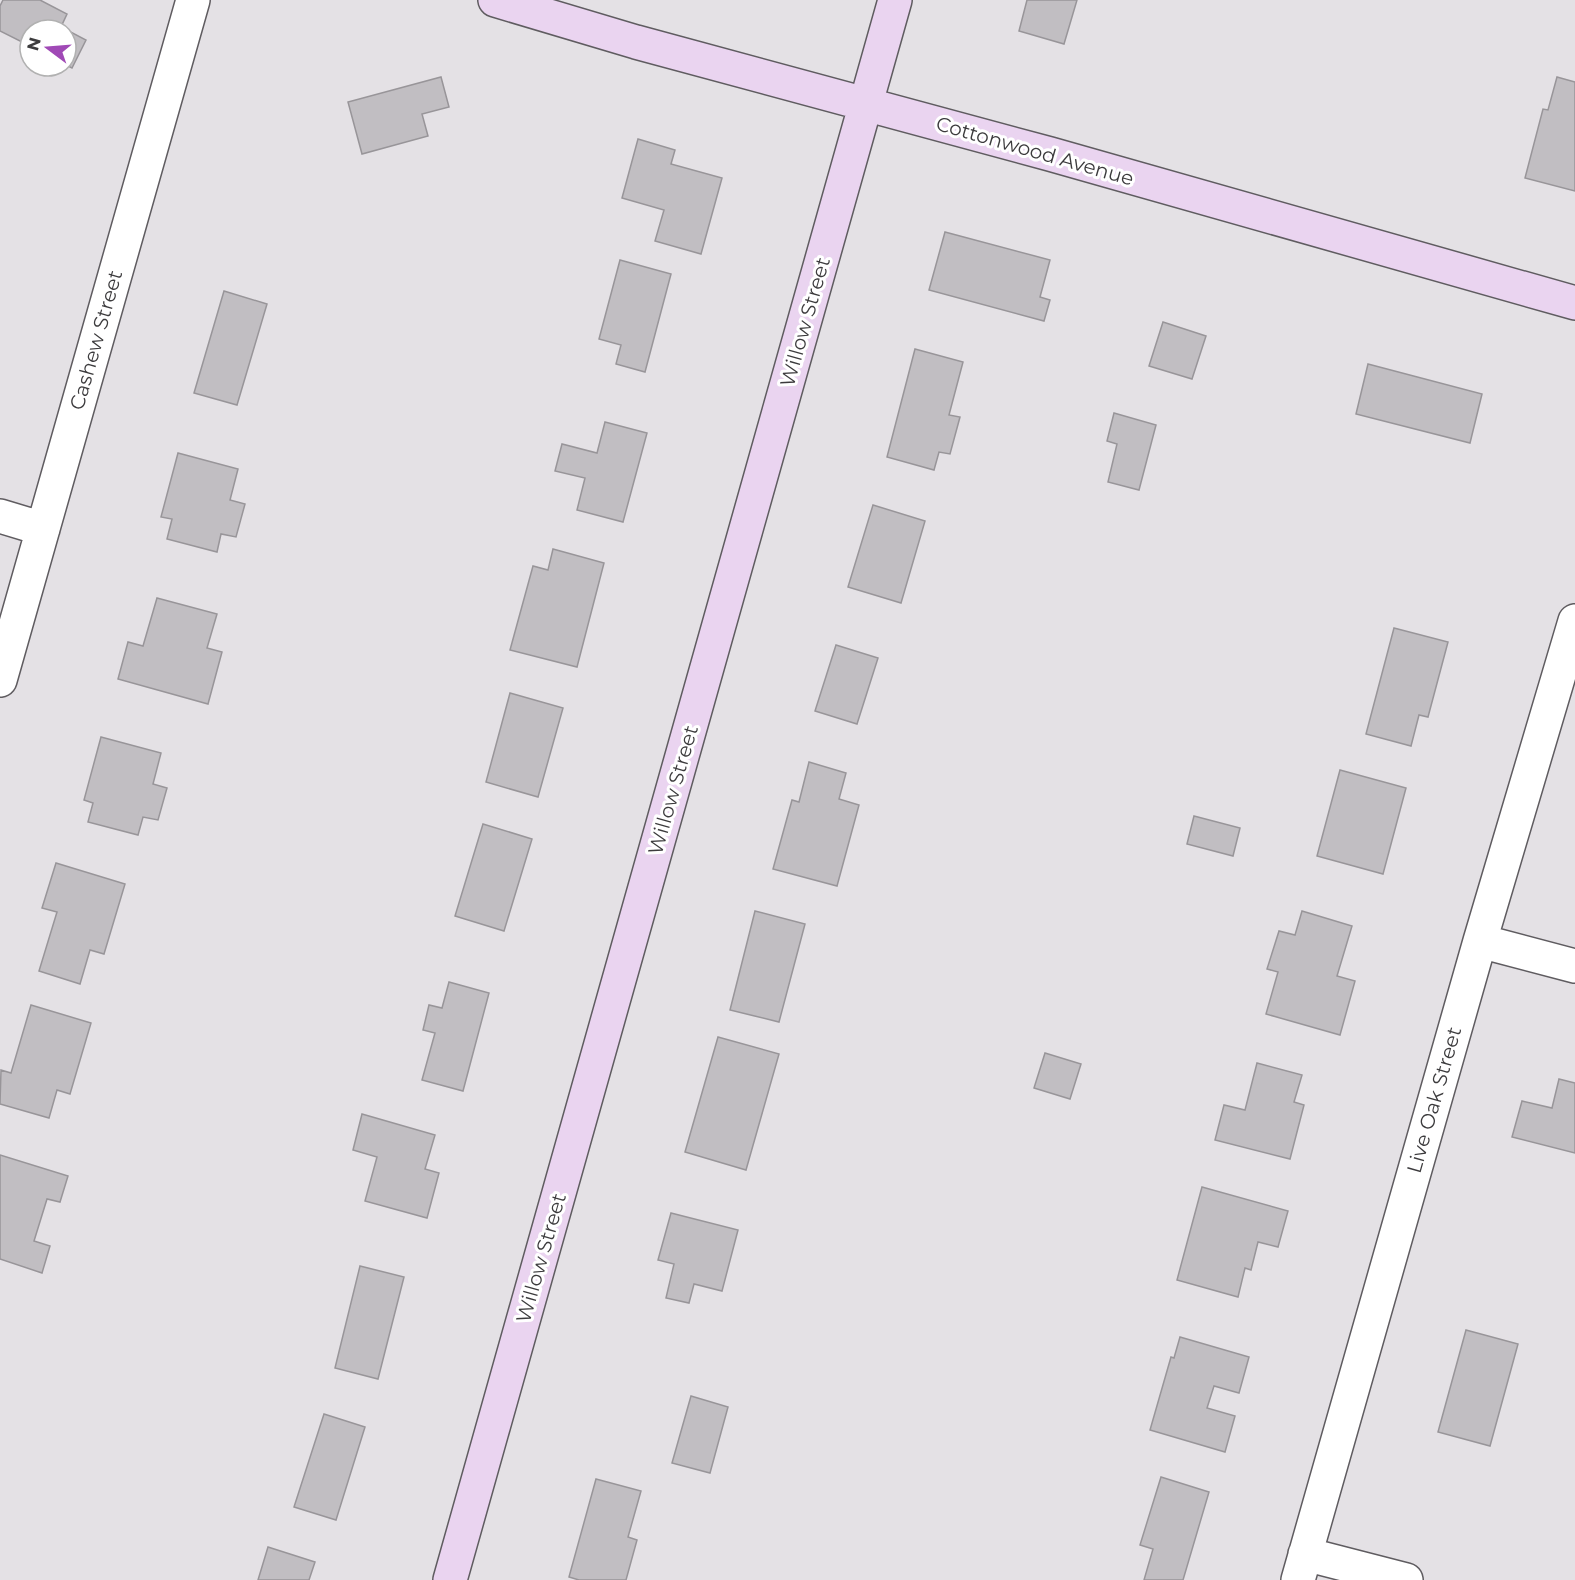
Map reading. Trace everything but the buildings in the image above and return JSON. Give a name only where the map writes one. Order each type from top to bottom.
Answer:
[{"type":"street","name":"Cashew Street","points":[[0,680],[193,0]]},
{"type":"street","name":"Cottonwood Avenue","points":[[495,0],[636,42],[1050,154],[1575,303]]},
{"type":"street","name":"Willow Street","points":[[450,1580],[896,0]]},
{"type":"street","points":[[0,516],[43,529]]},
{"type":"street","name":"Live Oak Street","points":[[1301,1567],[1480,941],[1575,621]]},
{"type":"street","points":[[1480,941],[1575,966]]},
{"type":"street","points":[[1301,1567],[1406,1580]]}]
